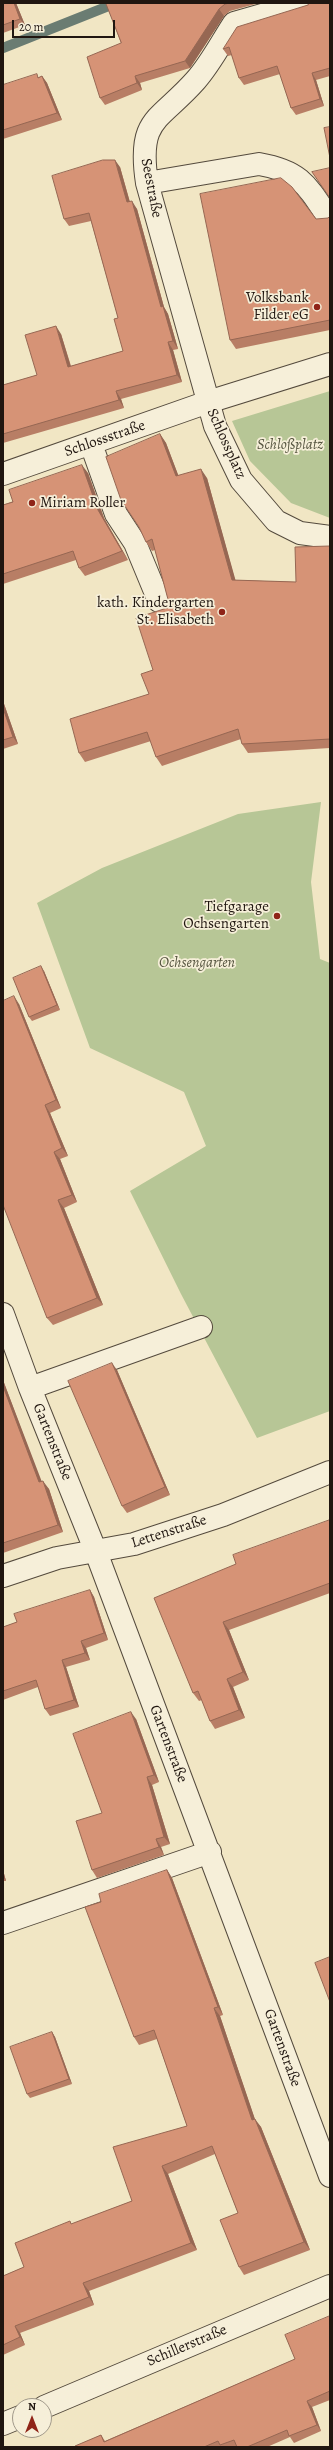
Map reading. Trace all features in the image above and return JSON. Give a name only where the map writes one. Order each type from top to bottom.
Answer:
[{"type":"street","name":"Seestraße","points":[[208,402],[147,183],[143,156],[148,132],[159,115],[197,79],[234,23],[304,3]]},
{"type":"street","points":[[147,183],[259,164],[277,167],[295,176],[308,186],[328,217]]},
{"type":"street","name":"Schlossplatz","points":[[330,364],[208,402],[215,426],[240,480],[276,521],[300,533],[330,537]]},
{"type":"street","name":"Schlossstraße","points":[[3,474],[208,402]]},
{"type":"street","points":[[91,444],[116,514],[135,543],[159,601]]},
{"type":"street","name":"Gartenstraße","points":[[3,1314],[30,1388],[96,1552],[210,1852],[330,2176]]},
{"type":"street","points":[[30,1388],[201,1327]]},
{"type":"street","name":"Lettenstraße","points":[[3,1576],[57,1558],[134,1544],[224,1515],[330,1472]]},
{"type":"street","points":[[3,1923],[210,1852]]},
{"type":"street","name":"Schillerstraße","points":[[52,2404],[330,2286]]},
{"type":"green space","name":"Schloßplatz","points":[[330,391],[330,518],[291,503],[250,461],[232,421]]},
{"type":"green space","name":"Ochsengarten","points":[[321,802],[311,882],[320,959],[330,963],[330,1411],[257,1438],[181,1294],[130,1191],[206,1146],[184,1092],[90,1048],[37,903],[102,868],[238,814]]},
{"type":"building","points":[[3,3],[14,3],[20,19],[3,25]]},
{"type":"building","points":[[106,3],[230,3],[225,4],[219,9],[185,61],[135,76],[137,83],[100,98],[87,57],[121,43]]},
{"type":"building","points":[[308,3],[330,3],[330,68],[312,73],[320,99],[291,108],[277,66],[239,78],[229,47],[223,49],[237,27],[308,5]]},
{"type":"building","points":[[37,74],[38,78],[42,76],[57,113],[3,130],[3,85]]},
{"type":"building","points":[[330,127],[330,158],[324,128]]},
{"type":"building","points":[[103,160],[115,160],[127,202],[132,201],[161,307],[163,306],[173,341],[168,342],[177,375],[116,391],[119,400],[3,434],[3,385],[37,375],[25,335],[56,326],[68,367],[123,351],[114,319],[118,318],[89,213],[64,219],[52,176]]},
{"type":"building","points":[[330,168],[330,198],[312,172]]},
{"type":"building","points":[[281,178],[292,187],[316,219],[328,218],[330,216],[330,320],[230,340],[200,194]]},
{"type":"building","points":[[160,434],[176,476],[201,469],[232,580],[296,582],[295,547],[330,546],[330,739],[242,744],[238,729],[156,757],[147,732],[79,753],[70,719],[149,694],[141,674],[153,670],[136,618],[170,607],[152,539],[146,542],[139,527],[121,500],[106,457]]},
{"type":"building","points":[[82,465],[98,510],[122,551],[79,568],[73,551],[3,574],[3,505],[13,502],[9,490]]},
{"type":"building","points":[[3,708],[13,737],[3,740]]},
{"type":"building","points":[[41,966],[57,1005],[29,1017],[13,978]]},
{"type":"building","points":[[14,996],[56,1100],[45,1105],[62,1148],[54,1152],[72,1195],[58,1200],[97,1298],[47,1318],[3,1205],[3,1001]]},
{"type":"building","points":[[112,1363],[165,1487],[122,1506],[68,1381]]},
{"type":"building","points":[[3,1386],[39,1482],[43,1481],[58,1525],[3,1543]]},
{"type":"building","points":[[330,1520],[330,1583],[223,1622],[243,1672],[227,1679],[239,1710],[210,1721],[198,1691],[193,1693],[154,1598],[236,1564],[233,1555]]},
{"type":"building","points":[[90,1590],[104,1633],[81,1641],[85,1653],[62,1660],[74,1700],[45,1709],[36,1680],[3,1691],[3,1627],[17,1622],[14,1614]]},
{"type":"building","points":[[131,1712],[154,1775],[147,1777],[164,1837],[156,1839],[159,1847],[92,1870],[76,1821],[102,1813],[73,1734]]},
{"type":"building","points":[[167,1870],[218,2007],[214,2008],[252,2120],[255,2119],[304,2242],[239,2267],[220,2220],[238,2213],[212,2146],[162,2166],[191,2243],[83,2283],[89,2297],[15,2326],[20,2337],[3,2345],[3,2276],[24,2267],[15,2243],[70,2221],[71,2224],[132,2201],[113,2147],[187,2126],[154,2030],[134,2037],[85,1907],[101,1902],[99,1894]]},
{"type":"building","points":[[330,1957],[330,2002],[315,1963]]},
{"type":"building","points":[[52,2032],[69,2079],[27,2094],[10,2047]]},
{"type":"building","points":[[330,2316],[330,2391],[307,2401],[317,2425],[289,2436],[287,2430],[247,2447],[237,2447],[234,2440],[220,2445],[218,2441],[204,2447],[75,2447],[101,2435],[104,2442],[295,2359],[285,2335]]},
{"type":"waterway","points":[[3,48],[116,3]]},
{"type":"place","name":"Volksbank Filder eG","points":[[317,307]]},
{"type":"place","name":"Miriam Roller","points":[[32,503]]},
{"type":"place","name":"kath. Kindergarten St. Elisabeth","points":[[222,612]]},
{"type":"place","name":"Tiefgarage Ochsengarten","points":[[277,916]]}]
